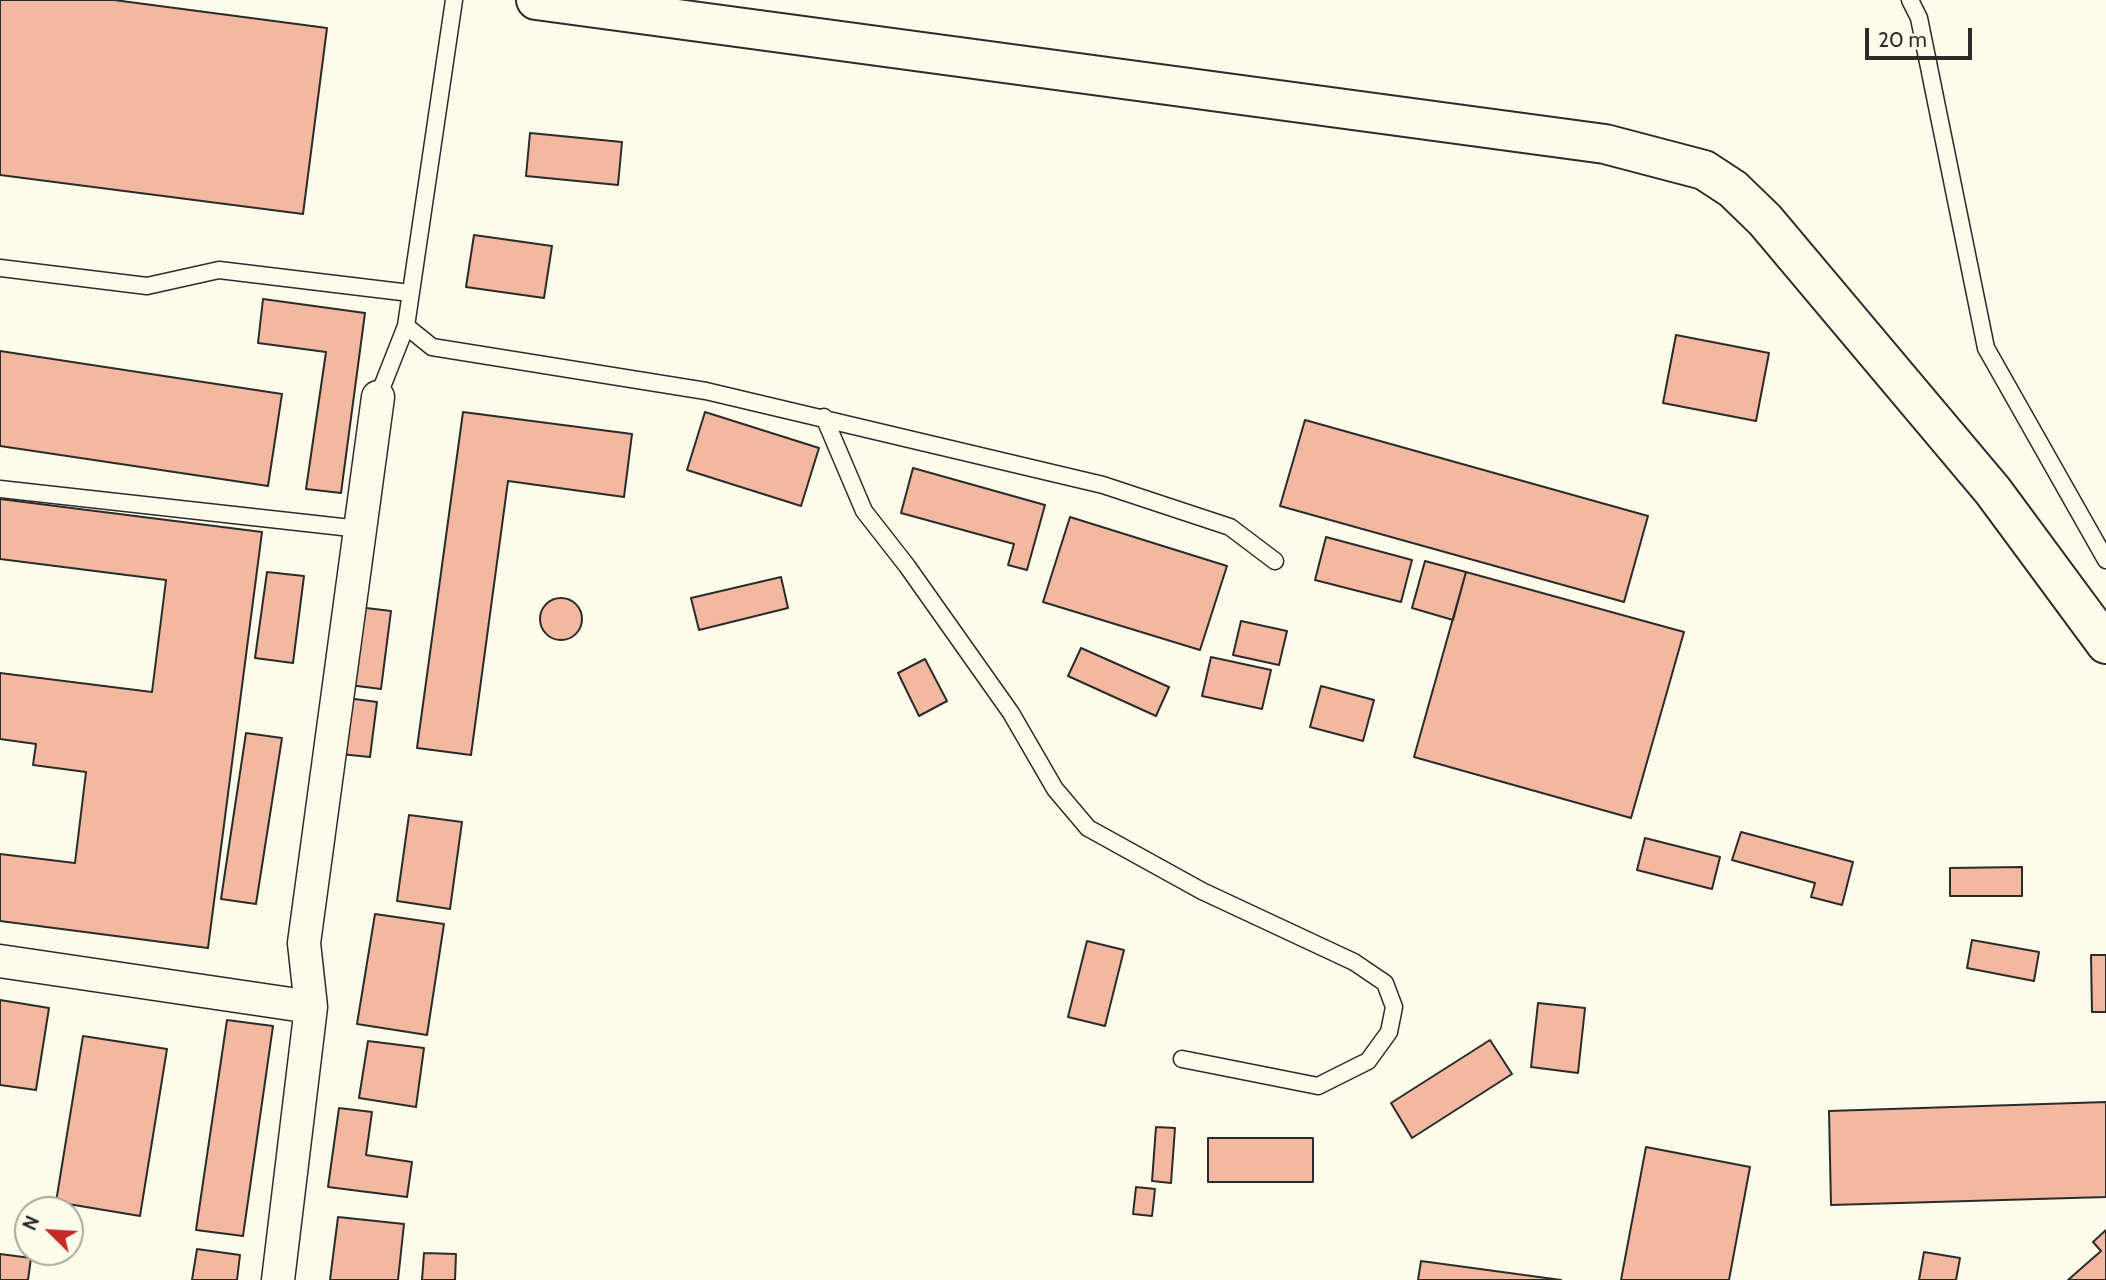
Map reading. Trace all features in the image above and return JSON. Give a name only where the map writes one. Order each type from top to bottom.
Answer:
[{"type":"street","points":[[536,0],[1605,144],[1704,170],[1733,189],[1774,230],[1993,491],[2106,644]]},
{"type":"street","points":[[278,1280],[311,1007],[304,943],[378,397]]},
{"type":"street","points":[[0,961],[311,1007]]},
{"type":"lane","points":[[378,397],[406,326],[454,0]]},
{"type":"lane","points":[[1910,0],[1919,18],[1986,348],[2106,560]]},
{"type":"lane","points":[[0,268],[147,286],[219,270],[410,293]]},
{"type":"lane","points":[[406,326],[432,347],[706,391],[1103,485],[1230,527],[1275,561]]},
{"type":"lane","points":[[824,418],[864,511],[907,566],[1011,713],[1055,789],[1088,828],[1202,891],[1354,962],[1385,983],[1394,1007],[1389,1032],[1368,1061],[1318,1086],[1182,1059]]},
{"type":"lane","points":[[0,489],[360,529]]},
{"type":"building","points":[[0,0],[114,0],[327,28],[303,214],[0,175]]},
{"type":"building","points":[[530,133],[622,142],[618,185],[526,176]]},
{"type":"building","points":[[474,235],[552,246],[544,298],[466,287]]},
{"type":"building","points":[[263,299],[365,313],[341,493],[306,489],[326,352],[258,343]]},
{"type":"building","points":[[1676,335],[1769,353],[1756,421],[1663,403]]},
{"type":"building","points":[[0,351],[282,394],[268,486],[0,446]]},
{"type":"building","points":[[463,412],[632,434],[624,497],[508,481],[471,755],[417,748]]},
{"type":"building","points":[[705,412],[819,448],[801,506],[687,470]]},
{"type":"building","points":[[1305,420],[1648,516],[1624,602],[1280,506]]},
{"type":"building","points":[[913,468],[1045,505],[1027,570],[1008,565],[1014,544],[901,513]]},
{"type":"building","points":[[0,499],[262,532],[208,948],[0,921],[0,854],[75,863],[86,772],[33,765],[36,744],[0,739],[0,673],[152,692],[166,580],[0,559]]},
{"type":"building","points":[[1070,517],[1227,566],[1200,650],[1043,602]]},
{"type":"building","points":[[1326,537],[1412,560],[1401,602],[1315,580]]},
{"type":"building","points":[[1425,561],[1466,572],[1453,620],[1412,608]]},
{"type":"building","points":[[267,572],[304,576],[293,663],[255,658]]},
{"type":"building","points":[[1466,572],[1684,632],[1631,818],[1414,757]]},
{"type":"building","points":[[781,577],[788,608],[699,630],[691,598]]},
{"type":"building","points":[[561,598],[576,604],[582,619],[576,634],[561,640],[546,634],[540,619],[546,604]]},
{"type":"building","points":[[358,607],[391,611],[381,689],[349,685]]},
{"type":"building","points":[[1241,621],[1287,631],[1279,665],[1233,655]]},
{"type":"building","points":[[1081,648],[1169,687],[1156,716],[1068,676]]},
{"type":"building","points":[[1211,657],[1271,670],[1262,709],[1202,696]]},
{"type":"building","points":[[925,659],[947,701],[919,716],[898,673]]},
{"type":"building","points":[[1321,686],[1374,700],[1363,741],[1310,727]]},
{"type":"building","points":[[347,698],[377,702],[370,757],[340,754]]},
{"type":"building","points":[[246,733],[282,738],[256,904],[221,899]]},
{"type":"building","points":[[409,815],[462,822],[450,909],[397,901]]},
{"type":"building","points":[[1741,832],[1853,862],[1842,905],[1811,897],[1815,883],[1732,860]]},
{"type":"building","points":[[1645,838],[1720,857],[1712,889],[1637,870]]},
{"type":"building","points":[[2022,867],[2022,896],[1950,896],[1950,868]]},
{"type":"building","points":[[375,914],[444,924],[427,1035],[357,1024]]},
{"type":"building","points":[[1972,940],[2039,952],[2034,981],[1967,968]]},
{"type":"building","points":[[1087,941],[1124,950],[1105,1026],[1068,1017]]},
{"type":"building","points":[[2091,955],[2106,955],[2106,1012],[2092,1012]]},
{"type":"building","points":[[0,1000],[49,1008],[36,1090],[0,1085]]},
{"type":"building","points":[[1538,1003],[1585,1008],[1578,1073],[1531,1067]]},
{"type":"building","points":[[227,1020],[273,1026],[243,1236],[196,1230]]},
{"type":"building","points":[[83,1036],[167,1049],[140,1216],[84,1207],[84,1196],[57,1196]]},
{"type":"building","points":[[1490,1040],[1512,1074],[1412,1138],[1391,1103]]},
{"type":"building","points":[[368,1041],[424,1048],[416,1107],[359,1098]]},
{"type":"building","points":[[2106,1102],[2106,1197],[1831,1205],[1829,1111]]},
{"type":"building","points":[[339,1108],[372,1112],[366,1155],[412,1162],[407,1197],[328,1187]]},
{"type":"building","points":[[1156,1127],[1175,1128],[1171,1183],[1152,1181]]},
{"type":"building","points":[[1208,1138],[1313,1138],[1313,1182],[1208,1182]]},
{"type":"building","points":[[1646,1147],[1750,1167],[1729,1280],[1621,1280]]},
{"type":"building","points":[[1136,1187],[1155,1189],[1152,1216],[1133,1214]]},
{"type":"building","points":[[338,1217],[404,1224],[398,1280],[330,1280]]},
{"type":"building","points":[[2106,1230],[2106,1280],[2068,1280],[2101,1251],[2093,1242]]},
{"type":"building","points":[[197,1249],[240,1255],[237,1280],[192,1280]]},
{"type":"building","points":[[1924,1252],[1960,1258],[1956,1280],[1919,1280]]},
{"type":"building","points":[[424,1253],[456,1254],[455,1280],[422,1280]]},
{"type":"building","points":[[0,1254],[14,1256],[14,1266],[30,1266],[28,1280],[0,1280]]},
{"type":"building","points":[[1421,1261],[1561,1280],[1418,1280]]}]
